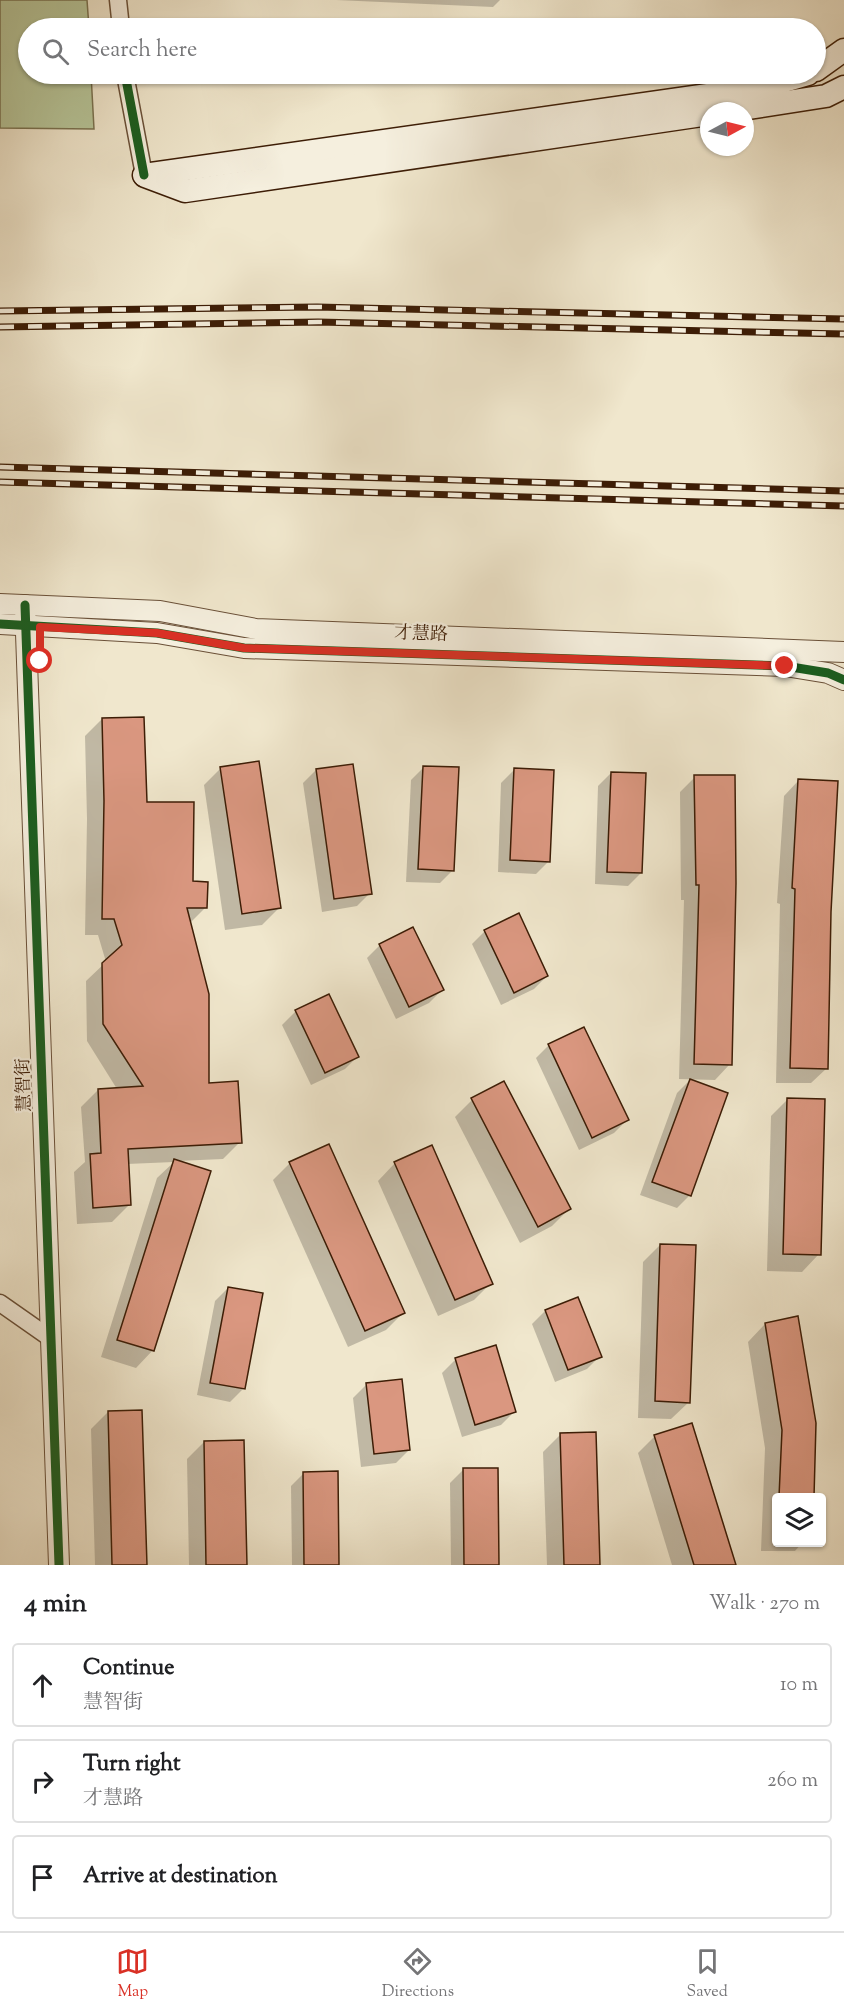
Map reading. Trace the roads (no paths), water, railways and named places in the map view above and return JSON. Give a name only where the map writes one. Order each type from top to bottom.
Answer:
[{"type":"main road","points":[[826,63],[844,50]]},
{"type":"main road","points":[[144,175],[774,84]]},
{"type":"main road","points":[[754,107],[826,96],[844,87]]},
{"type":"main road","points":[[144,175],[185,191],[700,115]]},
{"type":"street","points":[[118,0],[120,18]]},
{"type":"street","points":[[127,84],[144,175]]},
{"type":"street","name":"才慧路","points":[[0,604],[160,611],[256,629],[844,652]]},
{"type":"street","name":"慧智街","points":[[32,605],[72,1565]]},
{"type":"street","name":"才慧路","points":[[0,624],[157,633],[244,648],[785,666],[828,673],[844,680]]},
{"type":"street","name":"慧智街","points":[[33,626],[50,1338],[59,1565]]},
{"type":"street","points":[[0,1303],[50,1338]]},
{"type":"railway","points":[[0,311],[317,307],[844,319]]},
{"type":"railway","points":[[0,327],[318,322],[844,334]]},
{"type":"railway","points":[[0,467],[844,491]]},
{"type":"railway","points":[[0,482],[844,506]]}]
